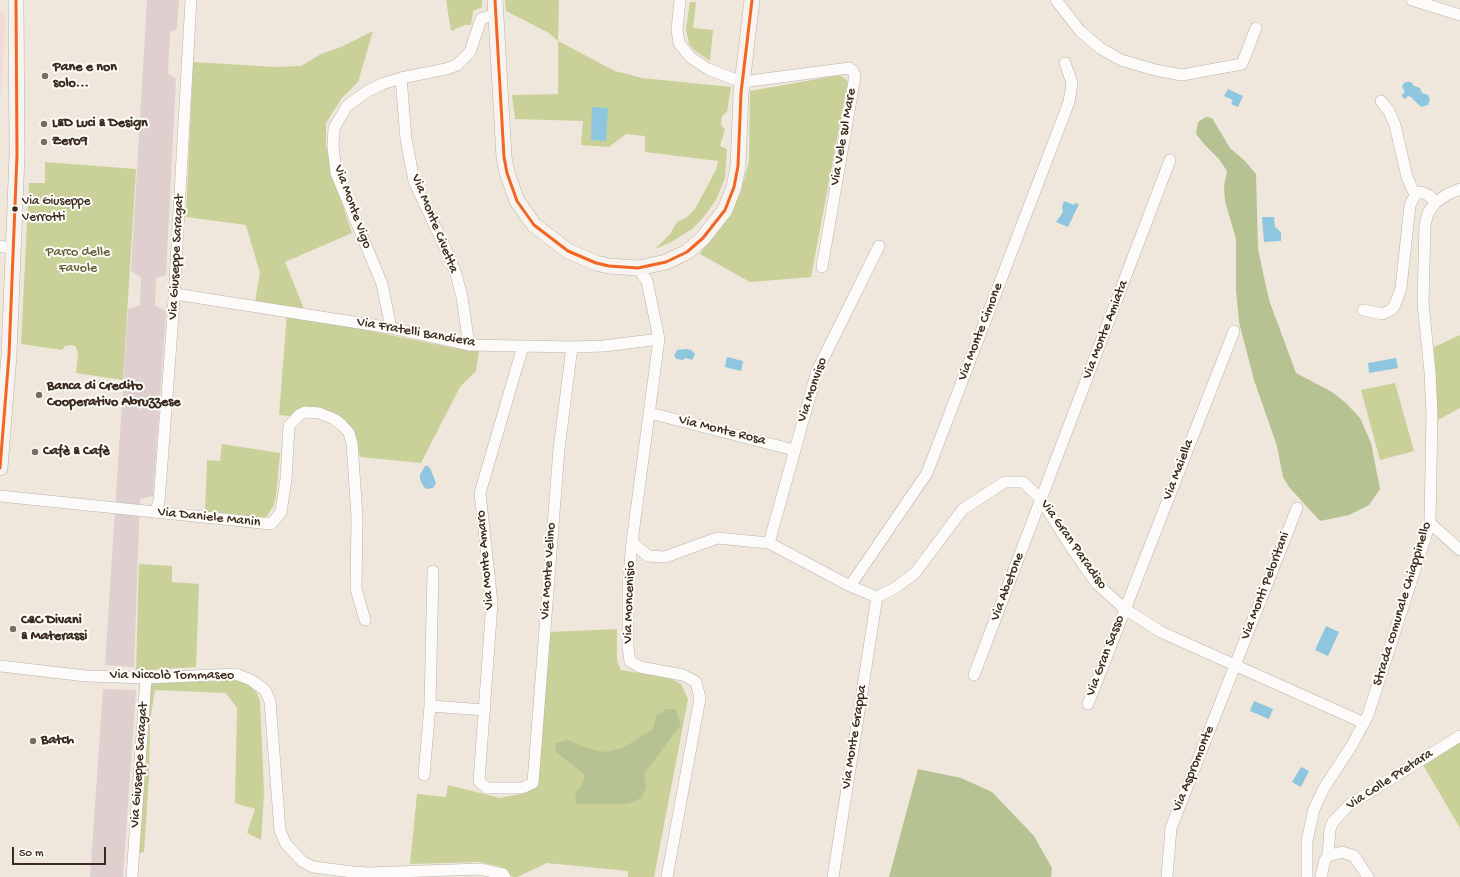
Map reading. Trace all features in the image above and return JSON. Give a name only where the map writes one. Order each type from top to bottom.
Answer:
[{"type":"street","points":[[0,468],[3,406],[6,247],[18,120],[16,0]]},
{"type":"street","name":"Via Giuseppe Saragat","points":[[155,512],[159,502],[175,294],[191,0]]},
{"type":"street","points":[[680,0],[677,30],[680,43],[684,51],[699,64],[708,69],[742,82]]},
{"type":"street","points":[[495,7],[504,157],[507,172],[517,201],[534,225],[568,251],[596,263],[615,267],[638,268],[666,262],[687,252],[703,238],[725,210],[734,187],[738,166],[742,82],[752,0]]},
{"type":"street","points":[[1056,0],[1080,31],[1110,54],[1121,60],[1155,70],[1182,75],[1242,64],[1256,28]]},
{"type":"street","points":[[1412,0],[1460,15]]},
{"type":"street","name":"Via Monte Vigo","points":[[391,328],[382,284],[336,173],[333,146],[334,128],[347,106],[366,92],[382,84],[401,78],[446,69],[457,65],[470,52],[481,19],[495,7]]},
{"type":"street","name":"Via Monte Cimone","points":[[850,586],[927,473],[1069,102],[1072,83],[1065,63]]},
{"type":"street","name":"Via Vele sul Mare","points":[[742,82],[849,68],[853,71],[855,76],[822,266]]},
{"type":"street","name":"Via Monte Civetta","points":[[401,78],[406,138],[414,181],[456,274],[462,296],[469,345]]},
{"type":"street","points":[[1363,310],[1382,314],[1391,310],[1397,302],[1401,288],[1409,212],[1415,196],[1407,177],[1395,125],[1389,111],[1381,101]]},
{"type":"street","name":"Via Monte Amiata","points":[[1041,499],[1170,160]]},
{"type":"street","points":[[1415,196],[1424,193],[1436,202],[1448,194],[1460,189]]},
{"type":"street","name":"Strada comunale Chiappinello","points":[[1307,877],[1307,841],[1314,809],[1324,788],[1364,723],[1374,697],[1430,523],[1432,399],[1423,284],[1425,225],[1428,213],[1436,202]]},
{"type":"street","name":"Via Monviso","points":[[769,543],[817,371],[879,246]]},
{"type":"street","name":"Via Moncenisio","points":[[638,268],[647,281],[659,338],[632,542],[628,587],[628,647],[630,661],[640,667],[684,675],[696,682],[700,698],[666,877]]},
{"type":"street","name":"Via Fratelli Bandiera","points":[[175,294],[391,328],[469,345],[572,347],[604,346],[659,338]]},
{"type":"street","name":"Via Maiella","points":[[1125,609],[1234,331]]},
{"type":"street","name":"Via Monte Amaro","points":[[522,788],[487,788],[479,781],[492,603],[480,493],[523,346]]},
{"type":"street","name":"Via Monte Velino","points":[[522,788],[533,783],[559,449],[572,347]]},
{"type":"street","name":"Via Daniele Manin","points":[[0,496],[271,524],[281,512],[286,479],[287,434],[289,426],[294,419],[305,412],[319,413],[334,419],[349,433],[354,454],[357,518],[356,589],[365,620]]},
{"type":"street","name":"Via Monte Rosa","points":[[650,413],[794,450]]},
{"type":"street","name":"Via Gran Paradiso","points":[[877,597],[895,588],[915,573],[964,509],[1005,482],[1023,482],[1041,499],[1069,544],[1097,584],[1125,609],[1161,632],[1364,723]]},
{"type":"street","name":"Via Abetone","points":[[974,675],[1041,499]]},
{"type":"street","name":"Via Monti Peloritani","points":[[1236,665],[1297,508]]},
{"type":"street","points":[[1430,523],[1459,548]]},
{"type":"street","points":[[632,542],[648,556],[665,557],[717,538],[769,543],[850,586],[877,597]]},
{"type":"street","points":[[424,775],[430,706],[433,571]]},
{"type":"street","name":"Via Monte Grappa","points":[[833,877],[877,597]]},
{"type":"street","name":"Via Gran Sasso","points":[[1088,704],[1125,609]]},
{"type":"street","name":"Via Aspromonte","points":[[1167,877],[1171,828],[1236,665]]},
{"type":"street","name":"Via Niccolò Tommaseo","points":[[0,666],[86,676],[146,678],[236,674],[251,680],[265,690],[270,701],[280,830],[286,844],[302,861],[313,867],[352,872],[369,873],[479,869],[503,874],[505,877]]},
{"type":"street","name":"Via Giuseppe Saragat","points":[[132,877],[146,678]]},
{"type":"street","points":[[430,706],[485,710]]},
{"type":"street","name":"Via Colle Pretara","points":[[1321,877],[1323,864],[1328,856],[1330,829],[1333,822],[1349,805],[1460,736]]},
{"type":"street","points":[[1328,856],[1342,852],[1350,853],[1357,860],[1368,877]]},
{"type":"shaded area","points":[[147,0],[179,0],[177,29],[170,32],[168,74],[176,79],[166,275],[156,278],[155,306],[166,311],[153,496],[140,499],[134,667],[105,665],[128,309],[140,305],[141,277],[131,271]]},
{"type":"shaded area","points":[[0,13],[6,13],[0,105]]},
{"type":"shaded area","points":[[103,689],[136,690],[123,877],[90,877]]},
{"type":"green space","points":[[446,0],[482,0],[482,7],[473,11],[471,25],[465,25],[451,31]]},
{"type":"green space","points":[[505,0],[559,0],[558,41],[549,33],[506,11]]},
{"type":"green space","points":[[690,2],[696,2],[693,28],[713,30],[710,61],[694,50],[689,44],[686,29]]},
{"type":"green space","points":[[373,31],[358,82],[342,98],[326,123],[326,146],[337,188],[352,233],[285,262],[304,309],[255,302],[260,273],[246,225],[186,217],[193,62],[276,67],[301,66],[321,54],[341,47]]},
{"type":"green space","points":[[558,41],[615,71],[642,78],[731,87],[727,112],[722,116],[721,125],[725,129],[720,146],[727,149],[725,178],[716,200],[702,219],[692,229],[673,241],[655,249],[670,234],[677,222],[686,218],[695,209],[716,170],[718,161],[645,152],[645,136],[626,134],[609,147],[581,145],[583,121],[515,119],[512,95],[558,94]]},
{"type":"green space","points":[[840,75],[848,81],[811,277],[750,282],[700,254],[736,196],[744,180],[749,161],[750,91]]},
{"type":"green space","points":[[1206,117],[1212,118],[1230,148],[1245,161],[1256,174],[1258,249],[1269,300],[1296,373],[1332,392],[1346,403],[1360,418],[1371,443],[1380,489],[1369,505],[1349,515],[1320,521],[1289,487],[1283,477],[1277,446],[1254,380],[1239,322],[1236,289],[1236,239],[1225,201],[1224,186],[1227,171],[1219,159],[1196,134],[1198,122]]},
{"type":"green space","name":"Parco delle Favole","points":[[45,162],[136,169],[123,380],[76,373],[78,353],[76,347],[72,345],[65,346],[62,350],[21,344],[29,183],[45,183]]},
{"type":"green space","points":[[287,314],[454,348],[479,351],[476,371],[460,387],[421,463],[360,457],[357,442],[334,413],[316,407],[305,407],[291,416],[279,415]]},
{"type":"green space","points":[[1460,335],[1460,408],[1436,421],[1434,347]]},
{"type":"green space","points":[[1395,383],[1414,451],[1380,460],[1361,390]]},
{"type":"green space","points":[[222,444],[280,453],[276,496],[274,505],[267,516],[260,519],[205,513],[207,460],[220,461]]},
{"type":"green space","points":[[139,564],[172,566],[172,582],[199,584],[196,667],[136,671]]},
{"type":"green space","points":[[617,629],[617,661],[621,670],[670,678],[681,684],[688,699],[654,877],[628,877],[628,871],[547,863],[517,877],[513,877],[500,867],[479,862],[410,864],[417,794],[446,797],[448,785],[500,798],[520,794],[538,782],[550,632]]},
{"type":"green space","points":[[224,678],[246,683],[257,693],[260,701],[264,793],[261,840],[247,833],[255,809],[235,803],[237,708],[226,693],[155,690],[150,721],[149,776],[144,852],[138,854],[148,687],[155,680]]},
{"type":"green space","points":[[666,709],[675,709],[681,724],[644,774],[646,787],[642,797],[634,802],[624,804],[577,804],[575,793],[581,787],[585,775],[556,752],[555,743],[568,740],[586,748],[604,752],[623,748],[653,729],[656,716]]},
{"type":"green space","points":[[1460,742],[1460,828],[1423,765]]},
{"type":"green space","points":[[918,769],[961,778],[992,792],[1034,836],[1052,868],[1051,877],[889,877]]},
{"type":"water","points":[[1405,82],[1411,82],[1414,86],[1420,88],[1422,93],[1428,95],[1430,99],[1428,105],[1421,107],[1411,97],[1408,96],[1405,99],[1402,97],[1402,94],[1405,93],[1402,86]]},
{"type":"water","points":[[1228,89],[1243,96],[1238,107],[1231,104],[1233,100],[1224,96]]},
{"type":"water","points":[[592,107],[608,108],[606,141],[591,140]]},
{"type":"water","points":[[1064,201],[1074,205],[1075,203],[1079,204],[1068,227],[1056,222],[1063,212],[1062,207]]},
{"type":"water","points":[[1262,217],[1274,217],[1275,227],[1281,232],[1281,241],[1264,242]]},
{"type":"water","points":[[677,350],[691,350],[695,354],[692,360],[686,358],[683,360],[677,359],[674,356]]},
{"type":"water","points":[[727,357],[743,361],[741,371],[725,367]]},
{"type":"water","points":[[1396,358],[1398,368],[1369,373],[1368,363]]},
{"type":"water","points":[[425,466],[428,466],[431,470],[436,483],[433,488],[427,489],[420,480],[420,475]]},
{"type":"water","points":[[1326,626],[1339,632],[1328,656],[1315,650]]},
{"type":"water","points":[[1254,701],[1273,709],[1269,719],[1250,711]]},
{"type":"water","points":[[1301,767],[1309,771],[1301,787],[1292,782]]},
{"type":"transit line","points":[[0,468],[9,355],[17,155],[16,0]]},
{"type":"transit line","points":[[495,0],[504,157],[507,173],[517,201],[534,225],[568,251],[596,263],[609,266],[638,268],[666,262],[687,252],[703,238],[725,210],[734,187],[738,166],[741,93],[752,0]]},
{"type":"place","name":"Pane e non solo...","points":[[45,76]]},
{"type":"place","name":"L&D Luci & Design","points":[[44,124]]},
{"type":"place","name":"Zero9","points":[[44,142]]},
{"type":"place","name":"Via Giuseppe Verrotti","points":[[15,209]]},
{"type":"place","name":"Banca di Credito Cooperativo Abruzzese","points":[[39,395]]},
{"type":"place","name":"Cafè & Cafè","points":[[35,452]]},
{"type":"place","name":"C&C Divani & Materassi","points":[[13,629]]},
{"type":"place","name":"Batch","points":[[33,741]]}]
